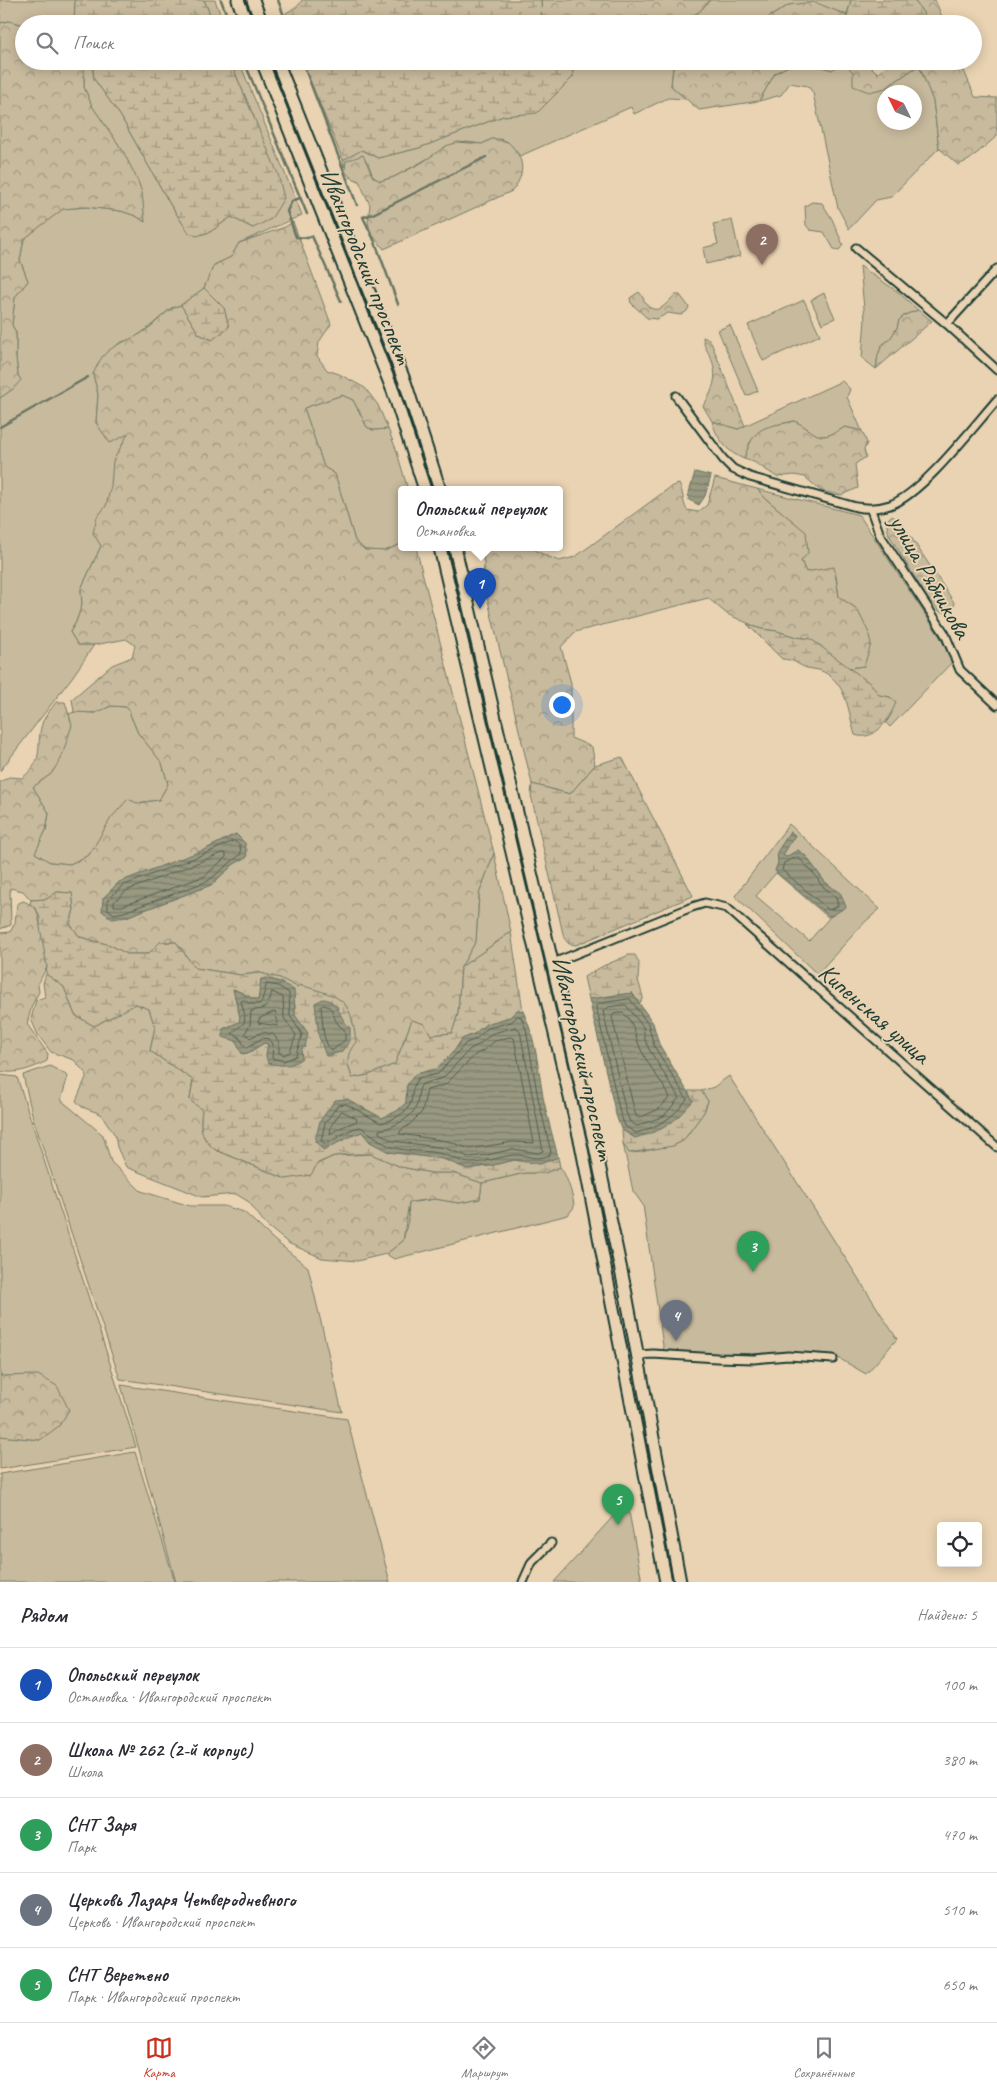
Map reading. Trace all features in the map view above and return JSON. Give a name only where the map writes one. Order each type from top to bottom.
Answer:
[{"type":"highway","points":[[238,0],[244,15]]},
{"type":"highway","points":[[253,0],[259,15]]},
{"type":"highway","name":"Ивангородский проспект","points":[[266,70],[389,382],[424,486]]},
{"type":"highway","name":"Ивангородский проспект","points":[[281,70],[405,382],[439,486]]},
{"type":"highway","name":"Ивангородский проспект","points":[[441,551],[581,1144],[666,1582]]},
{"type":"highway","name":"Ивангородский проспект","points":[[456,551],[594,1141],[680,1582]]},
{"type":"street","points":[[856,248],[947,324],[997,370]]},
{"type":"street","points":[[947,324],[997,269]]},
{"type":"street","points":[[676,396],[732,469],[760,480],[871,510],[891,505],[919,487],[997,400]]},
{"type":"street","name":"улица Рябчикова","points":[[871,510],[880,535],[945,634],[960,670],[997,705]]},
{"type":"street","name":"Кипенская улица","points":[[553,963],[692,906],[704,903],[727,908],[997,1147]]},
{"type":"street","points":[[637,1355],[736,1359],[788,1356],[833,1358]]},
{"type":"street","points":[[523,1582],[532,1562],[551,1543]]},
{"type":"green space","points":[[0,0],[75,0],[74,15],[15,15],[15,23],[9,21],[0,23]]},
{"type":"green space","points":[[75,0],[204,0],[210,15],[74,15]]},
{"type":"green space","points":[[204,0],[215,0],[221,15],[210,15]]},
{"type":"green space","points":[[302,0],[541,0],[542,15],[287,15],[286,13],[298,6]]},
{"type":"green space","points":[[541,0],[710,0],[699,12],[693,15],[542,15]]},
{"type":"green space","points":[[710,0],[851,0],[847,15],[835,11],[789,5],[773,15],[693,15],[699,12]]},
{"type":"green space","points":[[851,0],[914,0],[924,14],[924,15],[847,15]]},
{"type":"green space","points":[[914,0],[935,0],[941,15],[924,14]]},
{"type":"green space","points":[[814,2],[847,15],[773,15],[789,5]]},
{"type":"green space","points":[[9,21],[15,23],[15,70],[84,70],[84,87],[92,106],[123,151],[138,181],[142,193],[145,222],[136,216],[121,211],[86,207],[63,209],[24,239],[20,260],[28,281],[15,297],[12,325],[16,333],[16,358],[18,375],[21,380],[13,389],[0,398],[0,23]]},
{"type":"green space","points":[[84,70],[93,70],[94,79],[120,115],[170,204],[189,233],[210,232],[231,217],[253,228],[254,117],[234,70],[243,70],[302,215],[239,243],[231,257],[214,265],[204,288],[181,305],[171,308],[134,338],[119,343],[93,374],[98,394],[96,423],[129,433],[106,507],[97,517],[101,546],[81,589],[82,605],[70,632],[78,645],[94,645],[73,676],[0,771],[0,398],[13,389],[18,375],[16,333],[12,325],[15,297],[28,281],[20,260],[24,239],[62,209],[86,207],[121,211],[136,216],[145,222],[123,151],[92,106],[84,87]]},
{"type":"green space","points":[[93,70],[234,70],[278,174],[284,198],[271,219],[253,228],[231,217],[210,232],[197,236],[189,233],[170,204],[120,115],[94,79]]},
{"type":"green space","points":[[306,70],[573,70],[573,77],[537,113],[503,116],[419,148],[378,158],[362,150],[343,160]]},
{"type":"green space","points":[[573,70],[673,70],[671,86],[686,99],[668,98],[634,114],[631,107],[520,156],[508,142],[492,139],[482,144],[466,142],[434,155],[394,177],[380,181],[373,177],[368,163],[346,161],[344,167],[343,160],[362,149],[378,158],[419,148],[503,116],[519,114],[573,77]]},
{"type":"green space","points":[[673,70],[781,70],[775,73],[759,101],[699,110],[671,86]]},
{"type":"green space","points":[[781,70],[851,70],[880,85],[877,85],[877,130],[922,130],[922,85],[890,85],[912,70],[921,70],[933,101],[939,148],[891,197],[876,200],[849,229],[838,208],[813,93],[808,86],[790,83],[781,95],[759,101],[775,73]]},
{"type":"green space","points":[[851,70],[874,70],[878,73],[882,70],[912,70],[890,85],[877,85],[877,90],[869,92],[853,86],[853,72]]},
{"type":"green space","points":[[921,70],[964,70],[975,97],[997,98],[997,136],[969,160],[958,165],[939,148],[933,101]]},
{"type":"green space","points":[[492,139],[508,142],[520,159],[522,172],[512,191],[384,249],[370,232],[368,221],[370,205],[359,181],[350,177],[345,171],[346,161],[363,155],[373,177],[380,181],[394,177],[423,162],[446,146],[458,142],[482,144]]},
{"type":"green space","points":[[812,202],[822,203],[832,219],[843,245],[839,250],[834,249],[824,232],[810,230],[806,225],[805,206]]},
{"type":"green space","points":[[732,220],[740,256],[706,264],[703,248],[718,244],[713,224]]},
{"type":"green space","points":[[293,222],[331,324],[319,342],[317,356],[327,370],[339,374],[365,388],[378,405],[388,429],[373,430],[367,427],[353,400],[342,395],[304,408],[324,467],[335,474],[355,541],[365,550],[385,551],[398,545],[398,551],[417,551],[494,853],[479,894],[476,941],[461,967],[458,1015],[452,1033],[431,1035],[424,1024],[412,1020],[395,1064],[369,1075],[352,1078],[348,1055],[355,1042],[297,987],[280,978],[260,973],[241,975],[195,968],[176,942],[160,942],[148,954],[127,954],[110,945],[80,937],[70,924],[74,909],[72,893],[57,892],[47,899],[31,900],[23,891],[10,888],[11,925],[0,929],[0,782],[9,777],[22,778],[35,765],[43,721],[56,702],[65,702],[72,725],[61,759],[51,774],[33,787],[49,813],[46,830],[35,853],[50,862],[70,864],[89,855],[111,818],[128,799],[137,803],[159,800],[168,784],[162,763],[138,733],[127,707],[111,706],[95,713],[74,712],[72,699],[112,665],[132,657],[135,645],[126,639],[94,645],[78,645],[70,632],[82,605],[81,589],[101,546],[93,533],[97,517],[106,506],[111,486],[113,461],[128,434],[110,443],[96,423],[98,394],[93,374],[100,360],[108,351],[141,334],[167,312],[181,305],[199,334],[212,340],[228,327],[224,308],[204,288],[214,265],[231,257],[239,243],[285,227]],"holes":[[[236,834],[247,857],[234,864],[211,885],[125,917],[206,849]]]},
{"type":"green space","points":[[860,266],[898,292],[918,310],[905,315],[899,320],[897,328],[890,339],[882,345],[876,369],[862,358],[865,319]]},
{"type":"green space","points":[[204,288],[224,308],[229,327],[212,340],[199,334],[181,305]]},
{"type":"green space","points":[[639,292],[652,309],[660,308],[675,295],[680,295],[689,307],[681,315],[668,313],[657,319],[647,318],[631,303],[630,298]]},
{"type":"green space","points":[[824,293],[835,318],[822,324],[811,300]]},
{"type":"green space","points":[[804,300],[820,335],[763,361],[748,325]]},
{"type":"green space","points":[[918,310],[932,321],[876,369],[882,345],[890,339],[897,328],[899,320],[905,315]]},
{"type":"green space","points":[[730,325],[758,391],[746,396],[718,330]]},
{"type":"green space","points":[[703,337],[710,340],[745,426],[738,429],[712,421],[703,406],[710,394],[715,376],[713,363],[704,345]]},
{"type":"green space","points":[[842,381],[850,389],[847,397],[862,431],[845,427],[823,436],[794,421],[776,425],[750,442],[744,459],[728,449],[720,439],[712,421],[738,429]]},
{"type":"green space","points":[[342,395],[353,400],[367,427],[373,430],[388,429],[407,486],[398,486],[398,545],[385,551],[365,550],[355,541],[335,474],[324,467],[304,408]]},
{"type":"green space","points":[[795,421],[814,433],[823,436],[845,427],[862,431],[867,443],[864,450],[866,457],[855,464],[858,488],[841,495],[821,491],[805,477],[794,475],[777,477],[754,462],[744,459],[752,440],[761,430]]},
{"type":"green space","points":[[715,478],[757,489],[766,499],[806,532],[808,553],[801,561],[806,572],[834,567],[839,597],[857,609],[868,631],[871,644],[864,666],[848,668],[811,639],[761,629],[727,614],[708,598],[575,632],[561,647],[571,683],[571,738],[592,747],[595,765],[570,794],[532,784],[483,580],[482,551],[537,551],[559,561],[575,557],[672,486],[679,484],[687,510],[698,512],[707,505]]},
{"type":"green space","points":[[757,489],[859,515],[940,637],[953,661],[890,727],[886,723],[892,713],[890,697],[879,695],[871,684],[848,668],[864,666],[857,609],[839,597],[836,576],[816,571],[806,572],[801,561],[796,524]]},
{"type":"green space","points":[[891,516],[899,519],[955,604],[948,612],[940,612],[928,599],[889,535],[886,521]]},
{"type":"green space","points":[[747,624],[761,629],[811,639],[871,684],[879,695],[890,697],[896,702],[886,722],[881,728],[869,735],[855,735],[845,697],[835,681],[819,670],[807,668],[793,661],[782,659]]},
{"type":"green space","points":[[111,706],[127,707],[138,733],[162,762],[168,784],[159,800],[137,803],[97,843],[89,855],[70,864],[50,862],[35,853],[46,830],[49,813],[33,787],[51,774],[66,742],[71,725],[69,714],[74,712],[95,713]]},
{"type":"green space","points":[[622,757],[693,896],[576,945],[569,944],[564,938],[531,795],[532,784],[570,794],[595,765]]},
{"type":"green space","points":[[789,824],[880,909],[865,922],[817,974],[735,896]],"holes":[[[790,832],[795,835],[783,855],[786,857],[798,850],[806,856],[825,882],[841,894],[775,871]],[[776,873],[829,918],[809,941],[756,896]]]},
{"type":"green space","points":[[494,853],[511,932],[461,967],[476,941],[479,894]]},
{"type":"green space","points":[[57,892],[72,893],[74,909],[70,924],[80,937],[110,945],[127,954],[148,954],[160,942],[176,942],[195,968],[241,975],[260,973],[280,978],[297,987],[300,985],[334,996],[347,1007],[354,1027],[356,1042],[350,1051],[348,1059],[352,1078],[369,1075],[395,1064],[412,1020],[424,1024],[431,1035],[452,1033],[458,1014],[461,967],[511,932],[523,1011],[517,1010],[510,1017],[486,1024],[474,1034],[462,1039],[455,1050],[436,1069],[426,1071],[407,1085],[406,1103],[397,1111],[382,1118],[347,1099],[344,1138],[362,1132],[370,1142],[389,1152],[443,1159],[467,1168],[489,1166],[514,1160],[540,1164],[558,1157],[560,1167],[545,1173],[525,1173],[482,1183],[453,1173],[432,1173],[401,1167],[371,1154],[352,1154],[334,1156],[318,1163],[311,1175],[286,1179],[216,1150],[207,1142],[202,1132],[202,1110],[190,1100],[193,1080],[150,1051],[155,1027],[149,1009],[136,1004],[94,1026],[75,1015],[64,987],[46,974],[47,967],[40,918],[37,910],[30,904],[31,900],[47,899]],"holes":[[[261,979],[271,979],[280,982],[295,1005],[295,1015],[266,1056],[268,1044],[264,1043],[248,1053],[236,1040],[224,1037],[223,1029],[239,1022],[240,1017],[233,989],[259,1000]],[[315,1003],[337,1006],[342,1021],[350,1028],[318,1019]]]},
{"type":"green space","points":[[23,901],[36,909],[41,927],[47,967],[38,984],[39,992],[32,1005],[27,1024],[48,1054],[47,1061],[36,1066],[24,1070],[6,1072],[0,1071],[0,933],[10,932],[15,923],[17,904]]},
{"type":"green space","points":[[629,955],[635,955],[639,963],[638,980],[643,997],[640,1003],[632,993],[589,999],[584,977],[603,966]]},
{"type":"green space","points":[[46,974],[64,987],[75,1015],[94,1026],[136,1004],[149,1009],[155,1027],[150,1051],[193,1080],[190,1100],[202,1110],[202,1132],[207,1142],[216,1150],[286,1179],[334,1156],[371,1154],[401,1167],[432,1173],[453,1173],[482,1183],[480,1199],[459,1203],[435,1199],[409,1202],[403,1241],[386,1254],[357,1261],[322,1258],[288,1243],[266,1225],[249,1202],[236,1194],[202,1197],[126,1167],[117,1147],[115,1135],[101,1114],[82,1107],[76,1101],[87,1075],[74,1060],[51,1052],[38,1035],[31,1019],[36,1000],[45,997],[43,983]]},
{"type":"green space","points":[[50,1066],[68,1076],[61,1100],[103,1135],[111,1162],[141,1191],[190,1206],[224,1206],[244,1212],[274,1240],[308,1267],[342,1412],[120,1379],[33,1118],[23,1075]]},
{"type":"green space","points":[[0,1075],[17,1077],[136,1447],[0,1469],[0,1436],[40,1440],[8,1377],[0,1376]]},
{"type":"green space","points":[[729,1076],[897,1339],[866,1374],[835,1356],[825,1354],[708,1355],[664,1353],[643,1205],[633,1191],[623,1143],[630,1153],[642,1152],[683,1141],[704,1112],[708,1101],[701,1091],[714,1087]]},
{"type":"green space","points":[[688,1091],[701,1091],[708,1101],[704,1112],[683,1141],[673,1146],[629,1153],[623,1143],[622,1130],[635,1138],[693,1101]]},
{"type":"green space","points":[[560,1167],[567,1180],[574,1203],[574,1207],[568,1215],[394,1259],[386,1254],[403,1241],[408,1220],[409,1203],[435,1199],[459,1203],[480,1199],[482,1183],[525,1173],[545,1173]]},
{"type":"green space","points":[[38,1375],[57,1386],[69,1410],[59,1426],[40,1440],[0,1436],[0,1376]]},
{"type":"green space","points":[[121,1385],[347,1419],[390,1582],[176,1582]]},
{"type":"green space","points":[[135,1452],[175,1582],[0,1582],[0,1474]]},
{"type":"green space","points":[[627,1501],[642,1582],[554,1582]]},
{"type":"water","points":[[695,472],[711,476],[705,496],[699,505],[689,500],[688,496]]},
{"type":"water","points":[[790,832],[795,835],[783,855],[786,857],[798,850],[806,857],[825,882],[841,894],[846,907],[830,917],[775,871],[778,863],[777,852]]},
{"type":"water","points":[[236,834],[245,843],[247,857],[234,864],[211,885],[126,917],[112,919],[102,911],[103,898],[119,882],[206,849]]},
{"type":"water","points":[[261,979],[279,982],[294,990],[295,1015],[308,1033],[305,1047],[301,1049],[302,1058],[294,1063],[282,1065],[268,1063],[266,1056],[268,1044],[264,1043],[248,1053],[242,1054],[236,1041],[223,1037],[223,1029],[239,1022],[240,1017],[233,989],[258,1000]]},
{"type":"water","points":[[632,993],[653,1023],[659,1044],[693,1101],[679,1116],[662,1129],[635,1138],[621,1129],[616,1115],[589,999]]},
{"type":"water","points":[[323,999],[332,1002],[350,1028],[350,1041],[341,1052],[326,1056],[319,1037],[315,1003]]},
{"type":"water","points":[[517,1010],[523,1011],[531,1032],[545,1104],[558,1157],[540,1164],[514,1160],[467,1169],[443,1159],[389,1152],[370,1142],[362,1132],[323,1150],[315,1141],[320,1121],[335,1100],[347,1099],[382,1118],[397,1111],[406,1103],[407,1085],[415,1074],[436,1069],[455,1050],[462,1039],[474,1034],[486,1024],[510,1017]]},
{"type":"waterway","points":[[221,0],[227,15]]},
{"type":"waterway","points":[[278,0],[284,15]]},
{"type":"waterway","points":[[248,70],[307,214]]},
{"type":"waterway","points":[[305,70],[357,205]]},
{"type":"waterway","points":[[398,304],[375,242],[363,217],[373,214],[486,157]]},
{"type":"waterway","points":[[300,198],[292,201],[287,211],[296,237],[307,238],[312,236],[341,301]]},
{"type":"waterway","points":[[0,427],[88,377]]},
{"type":"place","name":"Школа № 262 (2-й корпус)","points":[[762,265]]},
{"type":"place","name":"Опольский переулок","points":[[480,609]]},
{"type":"place","name":"СНТ Заря","points":[[753,1272]]},
{"type":"place","name":"Церковь Лазаря Четверодневного","points":[[676,1341]]},
{"type":"place","name":"СНТ Веретено","points":[[618,1525]]}]
